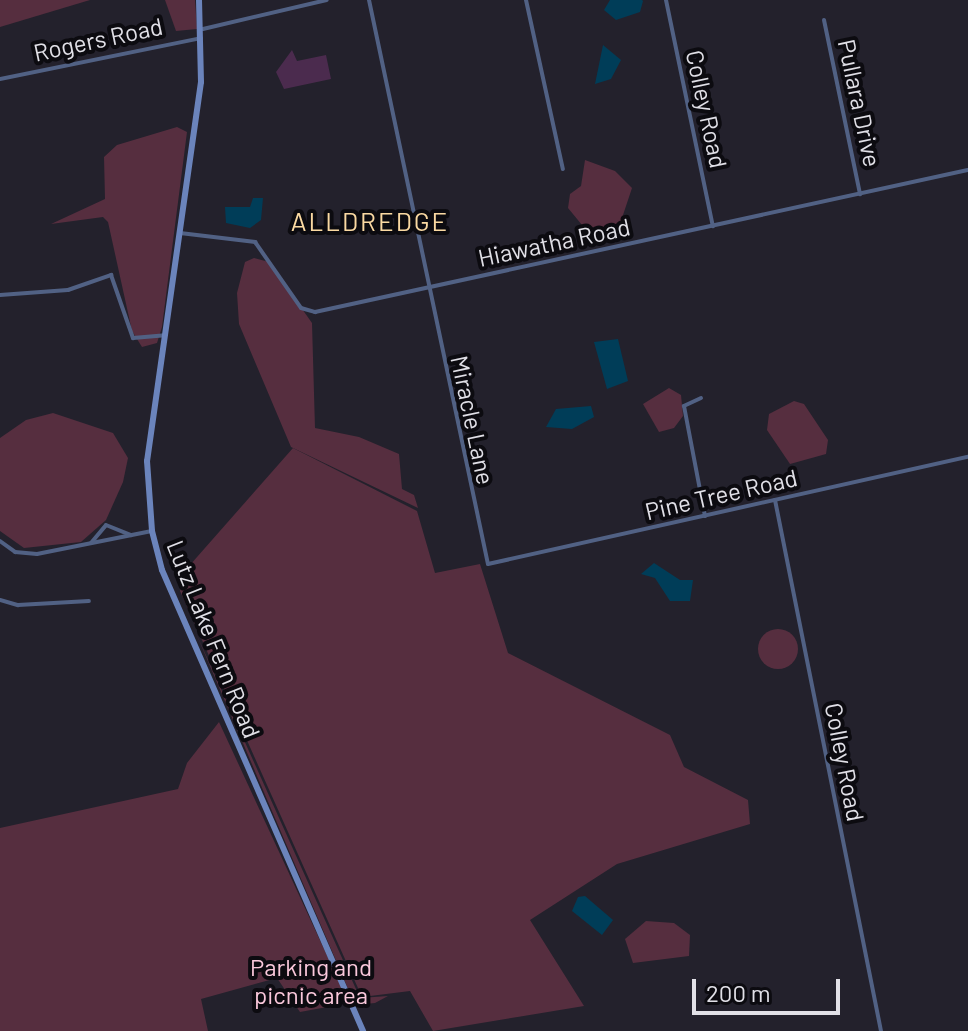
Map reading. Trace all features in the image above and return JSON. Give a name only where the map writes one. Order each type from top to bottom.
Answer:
[{"type":"main road","name":"Lutz Lake Fern Road","points":[[199,0],[203,38],[180,233],[147,461],[152,531],[167,583],[363,1031]]},
{"type":"street","points":[[203,29],[327,0]]},
{"type":"street","name":"Miracle Lane","points":[[369,0],[484,560]]},
{"type":"street","points":[[526,0],[563,169]]},
{"type":"street","name":"Colley Road","points":[[666,0],[713,226]]},
{"type":"street","name":"Pullara Drive","points":[[824,20],[860,194]]},
{"type":"street","name":"Rogers Road","points":[[0,79],[203,38]]},
{"type":"street","name":"Hiawatha Road","points":[[180,233],[255,242],[301,308],[315,312],[968,170]]},
{"type":"street","points":[[0,295],[68,290],[107,273],[117,282],[133,338],[165,335]]},
{"type":"street","points":[[701,398],[684,406],[705,516]]},
{"type":"street","name":"Pine Tree Road","points":[[484,560],[493,565],[968,457]]},
{"type":"street","name":"Colley Road","points":[[775,500],[881,1031]]},
{"type":"street","points":[[91,543],[106,525],[132,535]]},
{"type":"street","points":[[0,541],[15,552],[37,554],[152,531]]},
{"type":"street","points":[[0,600],[18,605],[89,601]]},
{"type":"green space","points":[[0,0],[90,0],[0,27]]},
{"type":"green space","points":[[165,0],[195,0],[197,29],[176,31]]},
{"type":"green space","points":[[177,127],[187,132],[162,327],[157,343],[142,347],[132,331],[108,222],[103,217],[51,224],[105,199],[104,157],[117,145]]},
{"type":"green space","points":[[585,160],[615,171],[632,188],[617,233],[582,225],[568,208],[570,194],[581,186]]},
{"type":"green space","points":[[254,258],[269,262],[312,323],[315,428],[359,437],[399,454],[402,489],[414,495],[418,508],[291,447],[239,324],[237,293],[245,262]]},
{"type":"green space","points":[[669,388],[681,395],[683,416],[674,428],[659,432],[643,404]]},
{"type":"green space","points":[[794,401],[804,404],[828,440],[826,454],[790,464],[767,430],[769,414]]},
{"type":"green space","points":[[53,413],[113,433],[128,458],[123,482],[106,520],[81,542],[24,548],[0,531],[0,438],[26,420]]},
{"type":"green space","points":[[293,448],[417,511],[435,573],[480,564],[508,653],[670,735],[684,767],[748,800],[750,824],[617,864],[530,920],[584,1006],[433,1031],[410,991],[362,997],[180,591],[190,565]]},
{"type":"green space","points":[[778,629],[792,635],[798,649],[792,663],[778,669],[764,663],[758,649],[764,635]]},
{"type":"green space","points":[[195,631],[360,998],[388,996],[375,1003],[355,1005]]},
{"type":"green space","name":"Parking and picnic area","points":[[219,722],[349,1003],[300,1012],[277,978],[201,999],[208,1031],[0,1031],[0,828],[178,789],[187,763]]},
{"type":"green space","points":[[646,921],[674,923],[690,935],[689,956],[633,963],[625,939]]},
{"type":"water","points":[[610,0],[643,1],[640,12],[616,20],[604,10]]},
{"type":"water","points":[[603,45],[621,60],[611,79],[595,84]]},
{"type":"water","points":[[253,198],[263,198],[261,220],[250,228],[226,223],[225,207],[250,207]]},
{"type":"water","points":[[618,339],[628,381],[607,389],[594,342]]},
{"type":"water","points":[[591,406],[594,417],[572,429],[546,427],[556,409]]},
{"type":"water","points":[[654,563],[680,580],[693,580],[690,601],[670,601],[655,578],[641,574]]},
{"type":"water","points":[[585,896],[613,920],[602,935],[572,911],[578,897]]},
{"type":"building","points":[[292,50],[297,61],[326,55],[331,79],[284,89],[276,72]]},
{"type":"district","name":"ALLDREDGE","points":[[370,221]]}]
